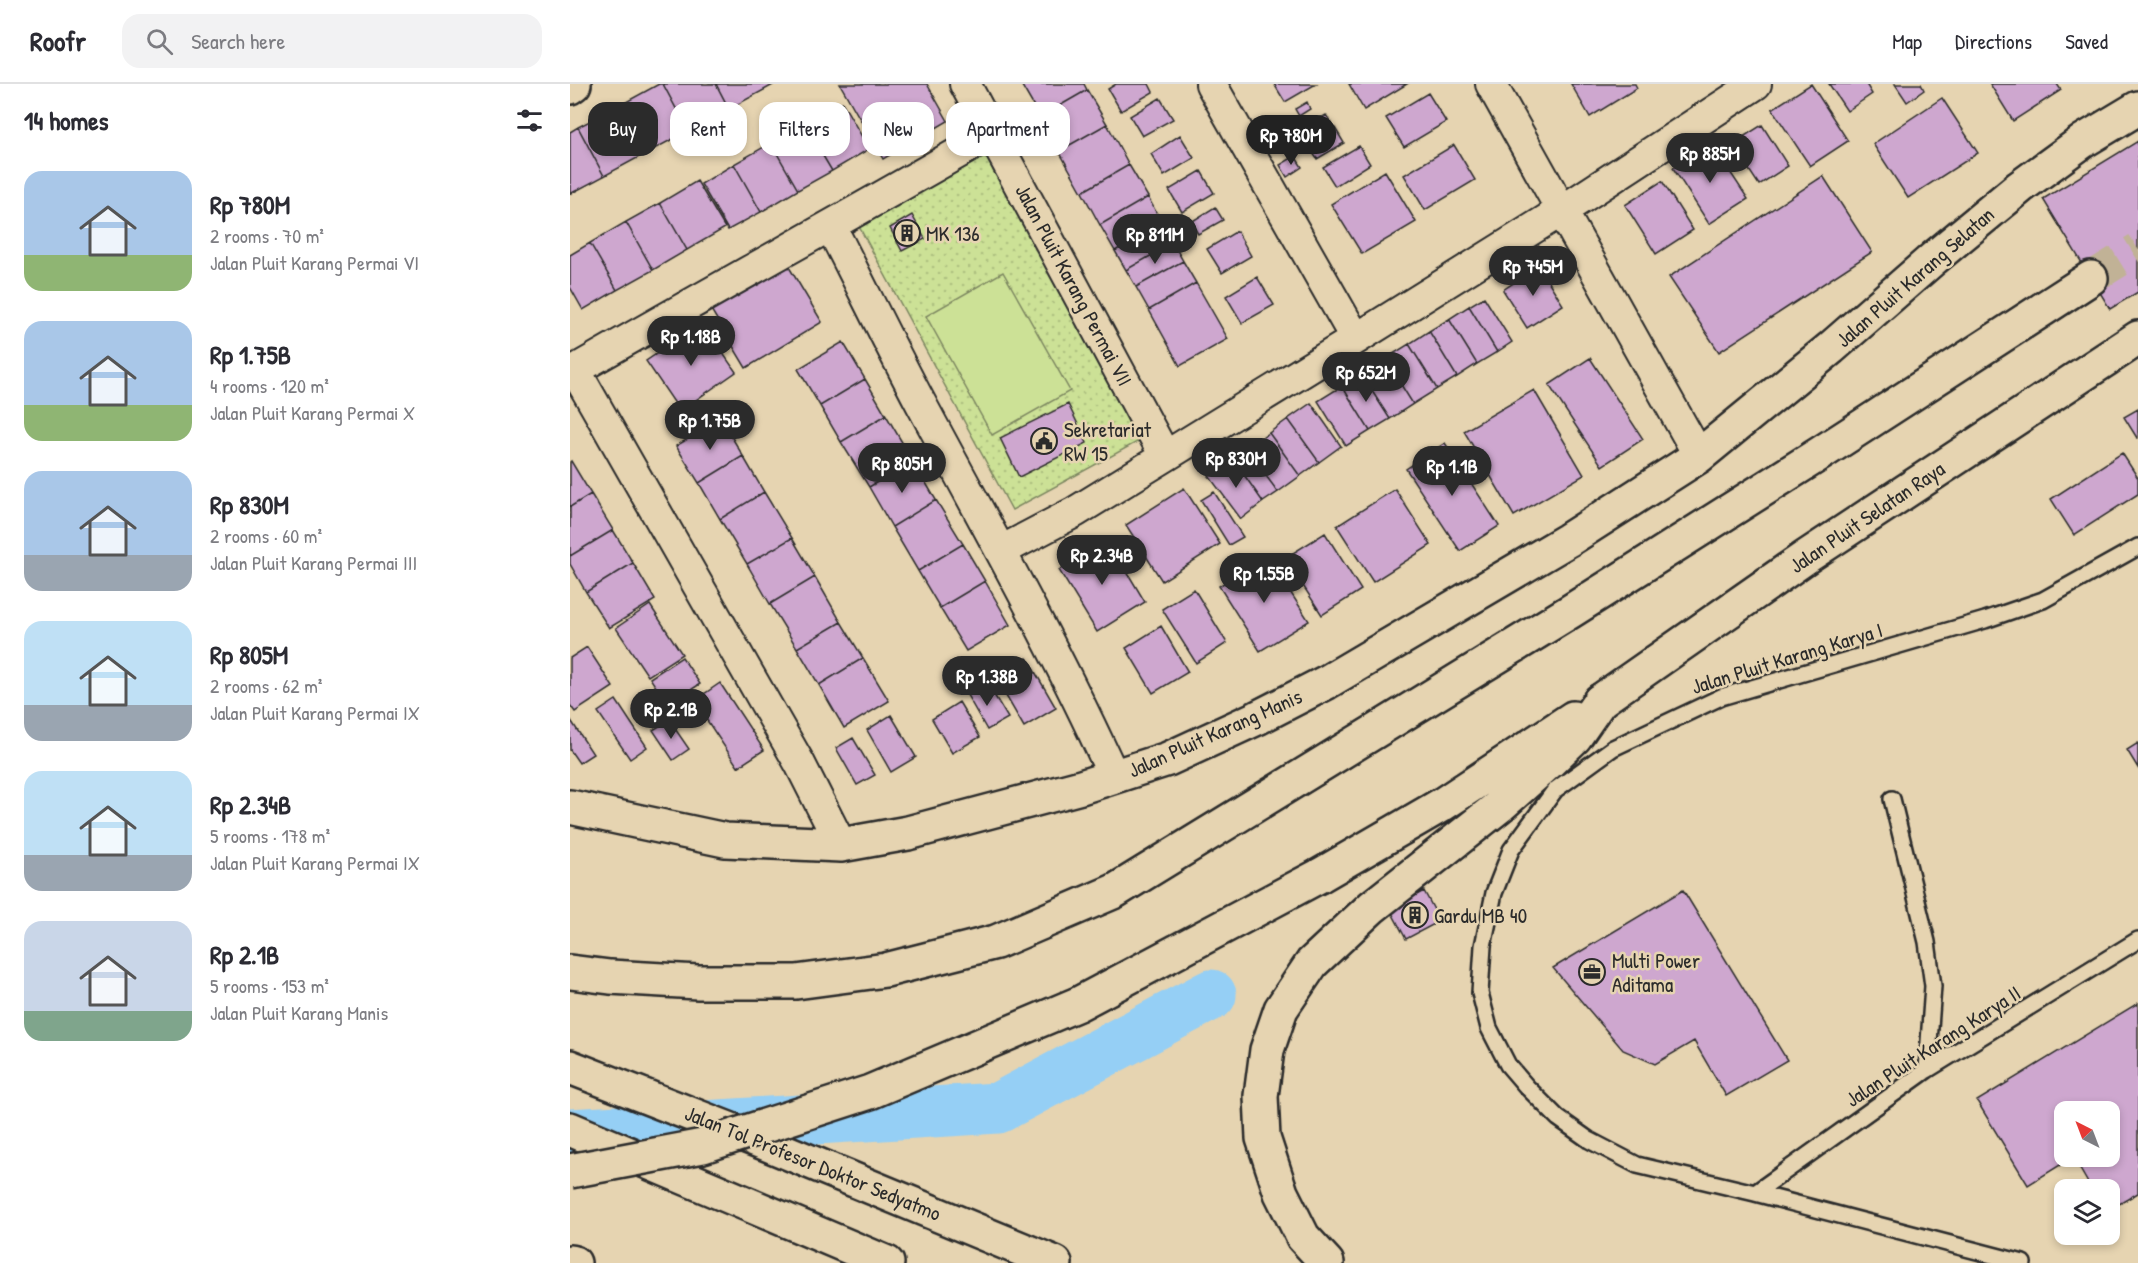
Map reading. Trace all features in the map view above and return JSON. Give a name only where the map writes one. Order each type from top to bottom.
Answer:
[{"type":"main road","points":[[570,87],[574,84]]},
{"type":"main road","name":"Jalan Pluit Karang Selatan","points":[[1700,456],[2020,187],[2083,141],[2138,108]]},
{"type":"main road","points":[[570,972],[610,977],[698,982],[796,982],[886,970],[996,942],[1115,891],[1621,579],[2091,278]]},
{"type":"main road","name":"Jalan Pluit Selatan Raya","points":[[570,1171],[703,1146],[870,1092],[1078,1004],[1319,876],[1443,804],[1600,701],[1806,557],[2138,338]]},
{"type":"main road","name":"Jalan Pluit Karang Manis","points":[[570,807],[724,840],[841,845],[908,833],[1114,777],[1168,759],[1257,718],[1327,682],[1568,540],[1700,456]]},
{"type":"main road","points":[[1327,1263],[1303,1237],[1281,1193],[1263,1138],[1261,1096],[1267,1050],[1281,1009],[1312,963],[1372,907],[1502,804],[1548,763],[1575,737],[1600,701]]},
{"type":"main road","name":"Jalan Tol Profesor Doktor Sedyatmo","points":[[570,1067],[768,1144],[1054,1263]]},
{"type":"main road","points":[[570,1130],[887,1263]]},
{"type":"main road","points":[[570,1262],[574,1263]]},
{"type":"street","name":"Jalan Pluit Karang Permai VII","points":[[965,84],[975,102]]},
{"type":"street","points":[[1211,84],[1356,339]]},
{"type":"street","points":[[1491,84],[1700,456]]},
{"type":"street","points":[[1001,551],[1074,512],[1356,339],[1756,84]]},
{"type":"street","points":[[841,845],[801,764],[573,371],[702,296],[831,227],[953,156]]},
{"type":"street","name":"Jalan Pluit Karang Permai VII","points":[[1005,156],[1165,456]]},
{"type":"street","points":[[831,227],[925,411],[1082,706],[1114,777]]},
{"type":"lane","name":"Jalan Pluit Karang Karya I","points":[[2023,1263],[1755,1193],[1637,1165],[1589,1140],[1558,1118],[1508,1065],[1489,1028],[1480,993],[1483,946],[1494,893],[1511,850],[1555,790],[1613,748],[1721,697],[1985,620],[2043,600],[2138,547]]},
{"type":"lane","points":[[1892,799],[1927,942],[1933,986],[1927,1070]]},
{"type":"lane","name":"Jalan Pluit Karang Karya II","points":[[1755,1193],[1927,1070],[2138,940]]},
{"type":"green space","points":[[976,156],[1000,156],[1150,435],[1012,510],[856,221]]},
{"type":"green space","points":[[1003,272],[1070,391],[992,435],[926,316]]},
{"type":"building","points":[[663,84],[673,102],[670,102],[670,141],[658,147],[658,102],[626,102]]},
{"type":"building","points":[[663,84],[716,84],[725,102],[673,102]]},
{"type":"building","points":[[716,84],[773,84],[742,102],[725,102]]},
{"type":"building","points":[[840,84],[927,84],[946,117],[946,122],[934,129],[934,102],[862,102],[862,122]]},
{"type":"building","points":[[1026,84],[1084,84],[1087,90],[1066,102],[1031,102],[1022,86]]},
{"type":"building","points":[[1116,84],[1149,84],[1153,92],[1121,111],[1108,89]]},
{"type":"building","points":[[1274,84],[1316,84],[1285,102]]},
{"type":"building","points":[[1349,84],[1407,84],[1364,110]]},
{"type":"building","points":[[1571,84],[1635,84],[1637,88],[1590,117]]},
{"type":"building","points":[[1811,84],[1848,141],[1810,166],[1772,109]]},
{"type":"building","points":[[1829,84],[1866,84],[1872,94],[1847,111]]},
{"type":"building","points":[[1895,84],[1921,84],[1924,90],[1907,102]]},
{"type":"building","points":[[1990,84],[2057,84],[2061,90],[2013,121]]},
{"type":"building","points":[[1087,90],[1107,124],[1070,145],[1070,102],[1066,102]]},
{"type":"building","points":[[1428,93],[1446,122],[1404,147],[1386,118]]},
{"type":"building","points":[[1160,98],[1173,119],[1142,136],[1130,116]]},
{"type":"building","points":[[1942,98],[1978,153],[1908,198],[1873,144]]},
{"type":"building","points":[[1307,102],[1310,109],[1299,116],[1295,109]]},
{"type":"building","points":[[1326,115],[1332,124],[1307,139],[1301,130]]},
{"type":"building","points":[[850,116],[862,137],[862,153],[832,171],[823,156],[850,156]]},
{"type":"building","points":[[588,122],[588,146],[578,127]]},
{"type":"building","points":[[1107,124],[1129,165],[1082,192],[1062,156],[1070,156],[1070,145]]},
{"type":"building","points":[[1762,125],[1788,166],[1759,185],[1732,144]]},
{"type":"building","points":[[578,127],[588,146],[588,156],[593,156],[604,176],[570,194],[570,132]]},
{"type":"building","points":[[1335,128],[1344,143],[1317,159],[1307,144]]},
{"type":"building","points":[[1180,135],[1194,158],[1164,176],[1151,154]]},
{"type":"building","points":[[2138,141],[2138,292],[2110,309],[2043,199]]},
{"type":"building","points":[[1711,143],[1748,199],[1709,224],[1673,168]]},
{"type":"building","points":[[1454,145],[1475,180],[1425,210],[1404,175]]},
{"type":"building","points":[[1359,146],[1370,164],[1335,186],[1323,167]]},
{"type":"building","points":[[759,150],[759,156],[778,156],[798,190],[761,212],[734,164]]},
{"type":"building","points":[[593,156],[641,156],[604,176]]},
{"type":"building","points":[[778,156],[823,156],[832,171],[798,190]]},
{"type":"building","points":[[1295,156],[1302,167],[1287,177],[1280,165]]},
{"type":"building","points":[[734,164],[761,212],[728,230],[701,184]]},
{"type":"building","points":[[1129,165],[1148,197],[1100,225],[1082,192]]},
{"type":"building","points":[[1201,171],[1214,193],[1182,212],[1169,190]]},
{"type":"building","points":[[1385,171],[1416,222],[1362,254],[1331,204]]},
{"type":"building","points":[[1823,176],[1872,252],[1719,352],[1669,277]]},
{"type":"building","points":[[697,181],[725,228],[687,250],[660,203]]},
{"type":"building","points":[[1662,181],[1693,230],[1656,254],[1625,205]]},
{"type":"building","points":[[1148,197],[1162,223],[1115,251],[1100,225]]},
{"type":"building","points":[[660,203],[687,250],[653,270],[626,222]]},
{"type":"building","points":[[1215,207],[1223,220],[1198,234],[1191,222]]},
{"type":"building","name":"MK 136","points":[[912,215],[925,239],[902,251],[890,228]]},
{"type":"building","points":[[626,222],[653,270],[617,290],[590,243]]},
{"type":"building","points":[[1162,223],[1173,243],[1126,270],[1115,251]]},
{"type":"building","points":[[1237,231],[1251,256],[1222,273],[1207,249]]},
{"type":"building","points":[[590,243],[617,290],[583,310],[570,287],[570,255]]},
{"type":"building","points":[[1173,243],[1183,261],[1136,287],[1126,270]]},
{"type":"building","points":[[1183,261],[1196,283],[1149,310],[1136,287]]},
{"type":"building","points":[[786,262],[822,322],[746,368],[710,308]]},
{"type":"building","points":[[1539,266],[1563,305],[1527,328],[1503,290]]},
{"type":"building","points":[[1257,277],[1274,305],[1242,323],[1226,296]]},
{"type":"building","points":[[1196,283],[1228,339],[1180,366],[1149,310]]},
{"type":"building","points":[[1484,297],[1512,342],[1497,352],[1469,306]]},
{"type":"building","points":[[1469,306],[1497,352],[1477,364],[1449,319]]},
{"type":"building","points":[[1449,319],[1477,364],[1457,377],[1429,331]]},
{"type":"building","points":[[702,323],[736,372],[680,411],[646,361]]},
{"type":"building","points":[[1429,331],[1457,377],[1437,389],[1409,344]]},
{"type":"building","points":[[843,342],[865,379],[820,406],[798,369]]},
{"type":"building","points":[[1409,344],[1437,389],[1413,404],[1385,359]]},
{"type":"building","points":[[1590,358],[1643,439],[1602,466],[1549,385]]},
{"type":"building","points":[[1385,359],[1413,404],[1390,419],[1361,374]]},
{"type":"building","points":[[1361,374],[1390,419],[1370,431],[1342,386]]},
{"type":"building","points":[[865,379],[886,415],[841,442],[820,406]]},
{"type":"building","points":[[1342,386],[1370,431],[1346,446],[1318,401]]},
{"type":"building","points":[[1534,390],[1584,475],[1514,516],[1464,431]]},
{"type":"building","points":[[1311,403],[1341,446],[1319,462],[1288,419]]},
{"type":"building","name":"Sekretariat RW 15","points":[[1068,404],[1087,443],[1019,477],[1000,438]]},
{"type":"building","points":[[2138,409],[2138,438],[2137,438],[2124,417]]},
{"type":"building","points":[[886,415],[913,461],[869,487],[841,442]]},
{"type":"building","points":[[721,419],[743,456],[699,483],[676,446]]},
{"type":"building","points":[[1288,419],[1319,462],[1300,476],[1269,433]]},
{"type":"building","points":[[1269,433],[1300,476],[1278,492],[1246,449]]},
{"type":"building","points":[[1445,443],[1499,526],[1460,551],[1406,469]]},
{"type":"building","points":[[1246,449],[1278,492],[1263,502],[1233,459]]},
{"type":"building","points":[[2122,453],[2138,478],[2138,494],[2074,535],[2051,499]]},
{"type":"building","points":[[743,456],[764,492],[720,519],[699,483]]},
{"type":"building","points":[[1233,459],[1263,502],[1241,519],[1209,476]]},
{"type":"building","points":[[913,461],[936,500],[892,527],[869,487]]},
{"type":"building","points":[[570,462],[591,494],[570,507]]},
{"type":"building","points":[[1184,488],[1220,544],[1162,581],[1126,525]]},
{"type":"building","points":[[1395,489],[1431,545],[1373,582],[1337,526]]},
{"type":"building","points":[[764,492],[792,538],[747,564],[720,519]]},
{"type":"building","points":[[1214,492],[1243,537],[1229,545],[1201,500]]},
{"type":"building","points":[[591,494],[613,530],[570,556],[570,507]]},
{"type":"building","points":[[936,500],[963,544],[918,571],[892,527]]},
{"type":"building","points":[[613,530],[633,563],[586,592],[570,564],[570,556]]},
{"type":"building","points":[[1325,533],[1361,590],[1322,615],[1285,558]]},
{"type":"building","points":[[792,538],[815,577],[770,604],[747,564]]},
{"type":"building","points":[[1108,540],[1145,602],[1097,632],[1059,570]]},
{"type":"building","points":[[963,544],[985,581],[940,608],[918,571]]},
{"type":"building","points":[[1267,556],[1309,621],[1260,651],[1219,586]]},
{"type":"building","points":[[633,563],[655,600],[609,628],[586,592]]},
{"type":"building","points":[[815,577],[841,622],[797,648],[770,604]]},
{"type":"building","points":[[985,581],[1010,625],[966,651],[940,608]]},
{"type":"building","points":[[1194,589],[1227,643],[1196,663],[1162,609]]},
{"type":"building","points":[[650,605],[682,654],[648,676],[616,628]]},
{"type":"building","points":[[841,622],[863,658],[819,685],[797,648]]},
{"type":"building","points":[[1161,626],[1188,672],[1153,693],[1126,648]]},
{"type":"building","points":[[587,647],[613,687],[575,712],[570,705],[570,658]]},
{"type":"building","points":[[682,657],[700,684],[668,705],[650,678]]},
{"type":"building","points":[[863,658],[889,701],[844,728],[819,685]]},
{"type":"building","points":[[1027,658],[1056,708],[1024,727],[995,677]]},
{"type":"building","points":[[720,683],[764,750],[738,767],[694,701]]},
{"type":"building","points":[[987,683],[1008,718],[987,730],[967,695]]},
{"type":"building","points":[[616,700],[647,747],[630,759],[598,712]]},
{"type":"building","points":[[959,702],[980,737],[952,753],[932,719]]},
{"type":"building","points":[[891,715],[916,757],[891,772],[867,730]]},
{"type":"building","points":[[570,719],[593,754],[579,763],[570,750]]},
{"type":"building","points":[[669,720],[689,749],[673,760],[653,730]]},
{"type":"building","points":[[853,738],[875,775],[857,785],[836,748]]},
{"type":"building","points":[[2138,743],[2138,768],[2127,750]]},
{"type":"building","points":[[1683,890],[1787,1060],[1726,1096],[1694,1041],[1655,1064],[1623,1050],[1553,968]]},
{"type":"building","name":"Gardu MB 40","points":[[1424,891],[1440,921],[1406,939],[1390,909]]},
{"type":"building","points":[[2138,1003],[2138,1193],[2120,1204],[2120,1179],[2086,1179],[2079,1167],[2120,1167],[2120,1101],[2054,1101],[2054,1167],[2057,1167],[2028,1185],[1977,1101]]},
{"type":"waterway","points":[[570,1134],[998,1108],[1211,995]]},
{"type":"tunnel","points":[[2091,278],[2138,249]]},
{"type":"place","name":"MK 136","points":[[907,233]]},
{"type":"place","name":"Sekretariat RW 15","points":[[1044,441]]},
{"type":"place","name":"Gardu MB 40","points":[[1415,915]]},
{"type":"place","name":"Multi Power Aditama","points":[[1592,972]]}]
